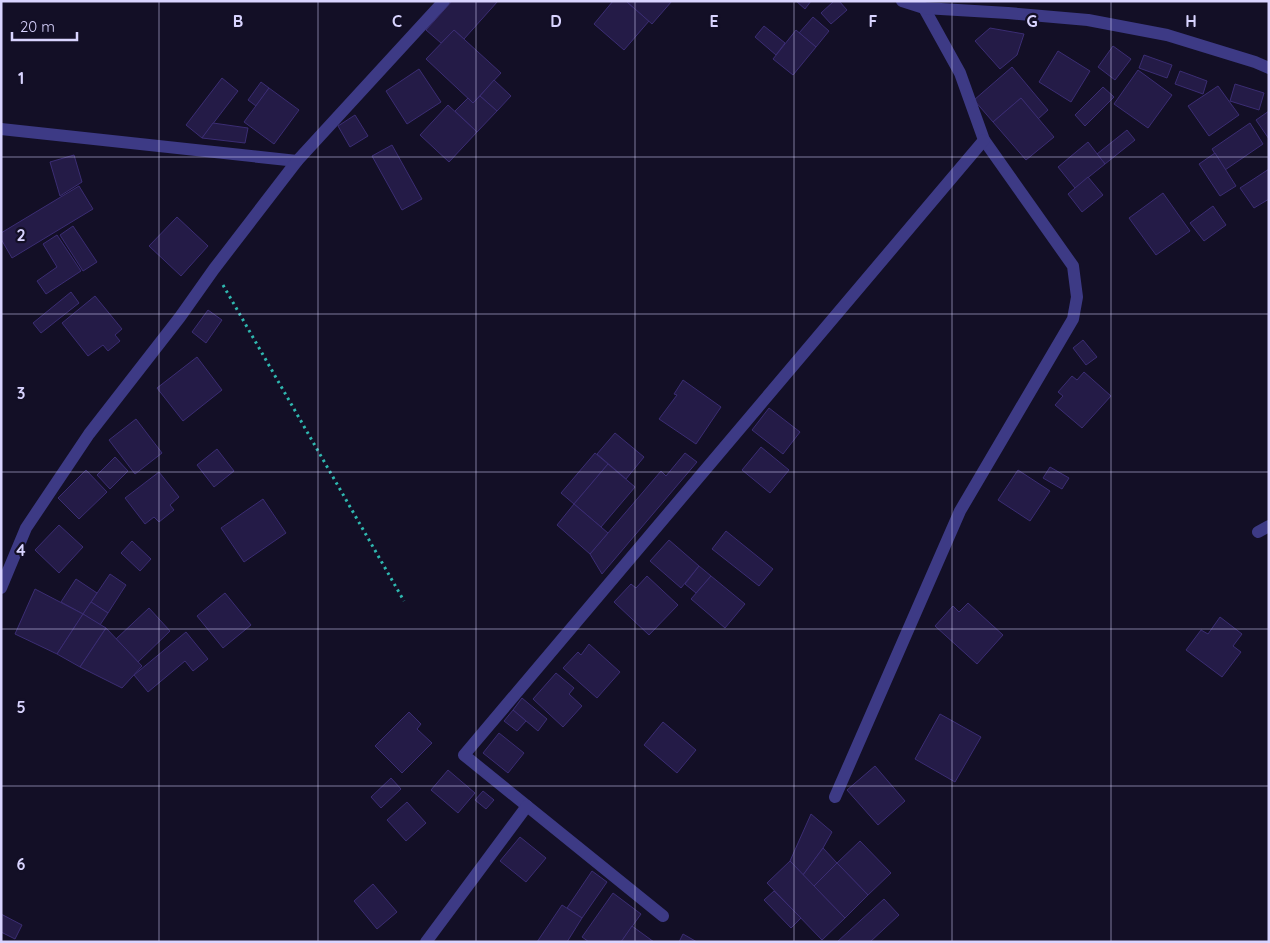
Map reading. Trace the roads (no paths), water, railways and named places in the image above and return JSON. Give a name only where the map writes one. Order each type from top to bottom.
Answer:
[{"type":"street","points":[[1,588],[26,528],[89,434],[297,161],[444,1]]},
{"type":"street","points":[[902,1],[924,8],[1088,20],[1167,35],[1269,68]]},
{"type":"street","points":[[835,797],[960,510],[1073,318],[1077,297],[1073,266],[984,140],[960,73],[924,8]]},
{"type":"street","points":[[1,129],[297,161]]},
{"type":"street","points":[[663,916],[464,755],[984,140]]},
{"type":"street","points":[[426,942],[527,806]]}]
